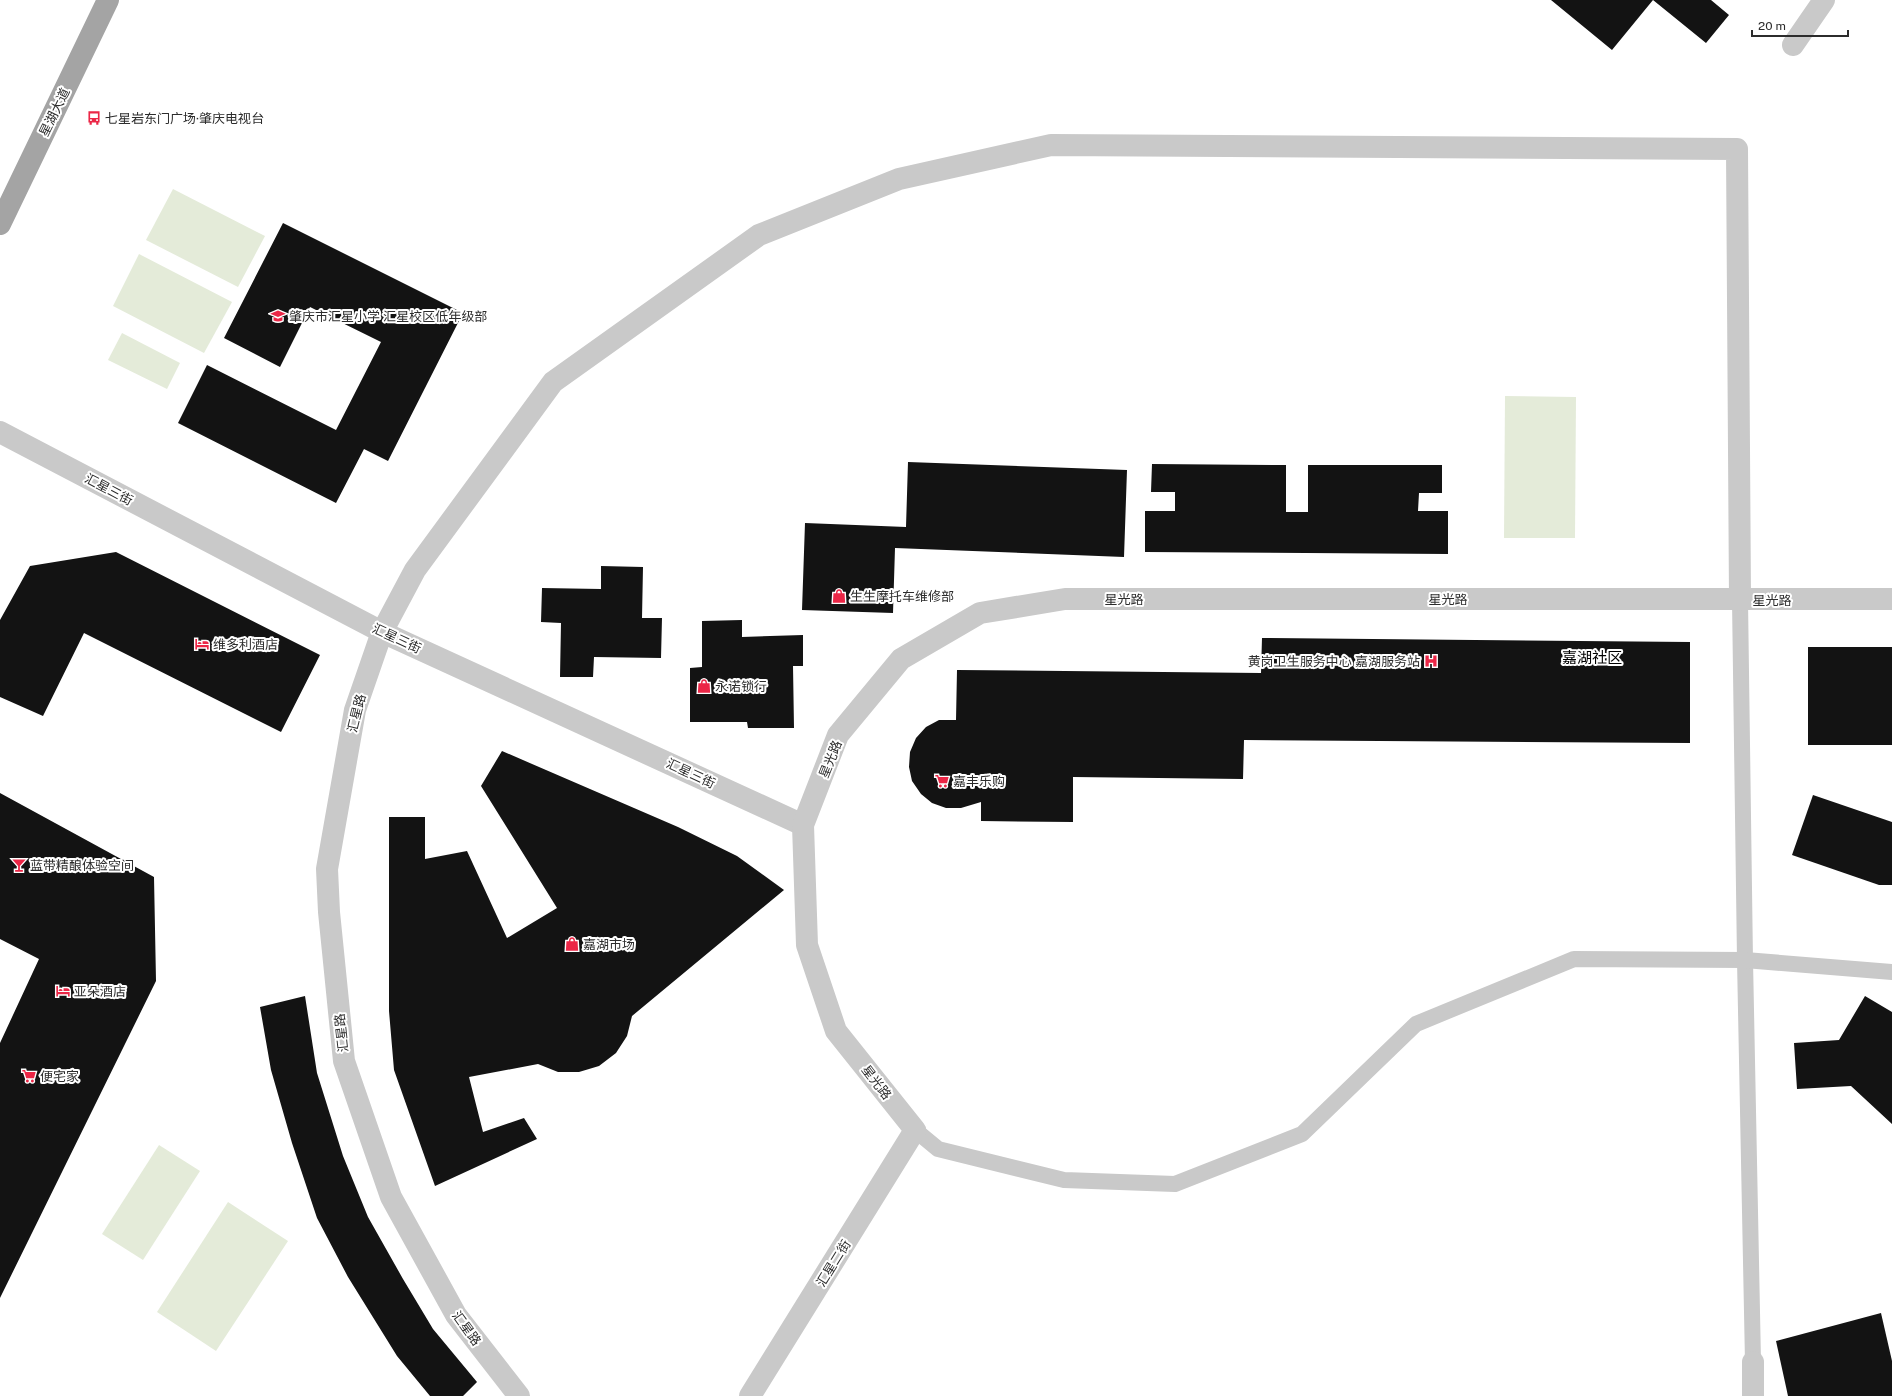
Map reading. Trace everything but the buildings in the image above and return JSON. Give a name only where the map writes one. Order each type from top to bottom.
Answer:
[{"type":"main road","name":"星湖大道","points":[[0,224],[108,0]]},
{"type":"street","points":[[1793,44],[1824,0]]},
{"type":"street","name":"汇星路","points":[[519,1396],[456,1315],[391,1197],[344,1061],[329,912],[327,869],[355,710],[382,632],[415,570],[553,382],[759,235],[899,179],[1051,145],[1737,149],[1740,600]]},
{"type":"street","name":"汇星三街","points":[[0,432],[382,632],[804,825]]},
{"type":"street","name":"星光路","points":[[915,1130],[836,1031],[807,945],[804,825],[838,735],[901,659],[980,613],[1065,599],[1892,599]]},
{"type":"street","name":"汇星二街","points":[[750,1396],[915,1130]]},
{"type":"street","points":[[1753,1362],[1753,1396]]},
{"type":"lane","points":[[1740,600],[1753,1362]]},
{"type":"lane","points":[[915,1130],[938,1149],[1064,1180],[1175,1184],[1302,1134],[1416,1024],[1574,959],[1745,960],[1892,972]]},
{"type":"green space","points":[[173,189],[265,236],[238,287],[146,240]]},
{"type":"green space","points":[[139,254],[232,302],[204,353],[113,306]]},
{"type":"green space","points":[[122,333],[180,363],[167,389],[108,360]]},
{"type":"green space","points":[[1505,396],[1576,397],[1575,538],[1504,538]]},
{"type":"green space","points":[[159,1145],[200,1171],[143,1260],[102,1234]]},
{"type":"green space","points":[[228,1202],[288,1241],[216,1351],[157,1312]]},
{"type":"place","name":"七星岩东门广场·肇庆电视台","points":[[94,118]]},
{"type":"place","name":"肇庆市汇星小学 汇星校区低年级部","points":[[278,316]]},
{"type":"place","name":"生生摩托车维修部","points":[[839,596]]},
{"type":"place","name":"维多利酒店","points":[[202,644]]},
{"type":"place","name":"黄岗卫生服务中心 嘉湖服务站","points":[[1431,661]]},
{"type":"place","name":"永诺锁行","points":[[704,686]]},
{"type":"place","name":"嘉丰乐购","points":[[942,781]]},
{"type":"place","name":"蓝带精酿体验空间","points":[[19,865]]},
{"type":"place","name":"嘉湖市场","points":[[572,944]]},
{"type":"place","name":"亚朵酒店","points":[[63,991]]},
{"type":"place","name":"便宅家","points":[[29,1076]]},
{"type":"district","name":"嘉湖社区","points":[[1592,658]]}]
